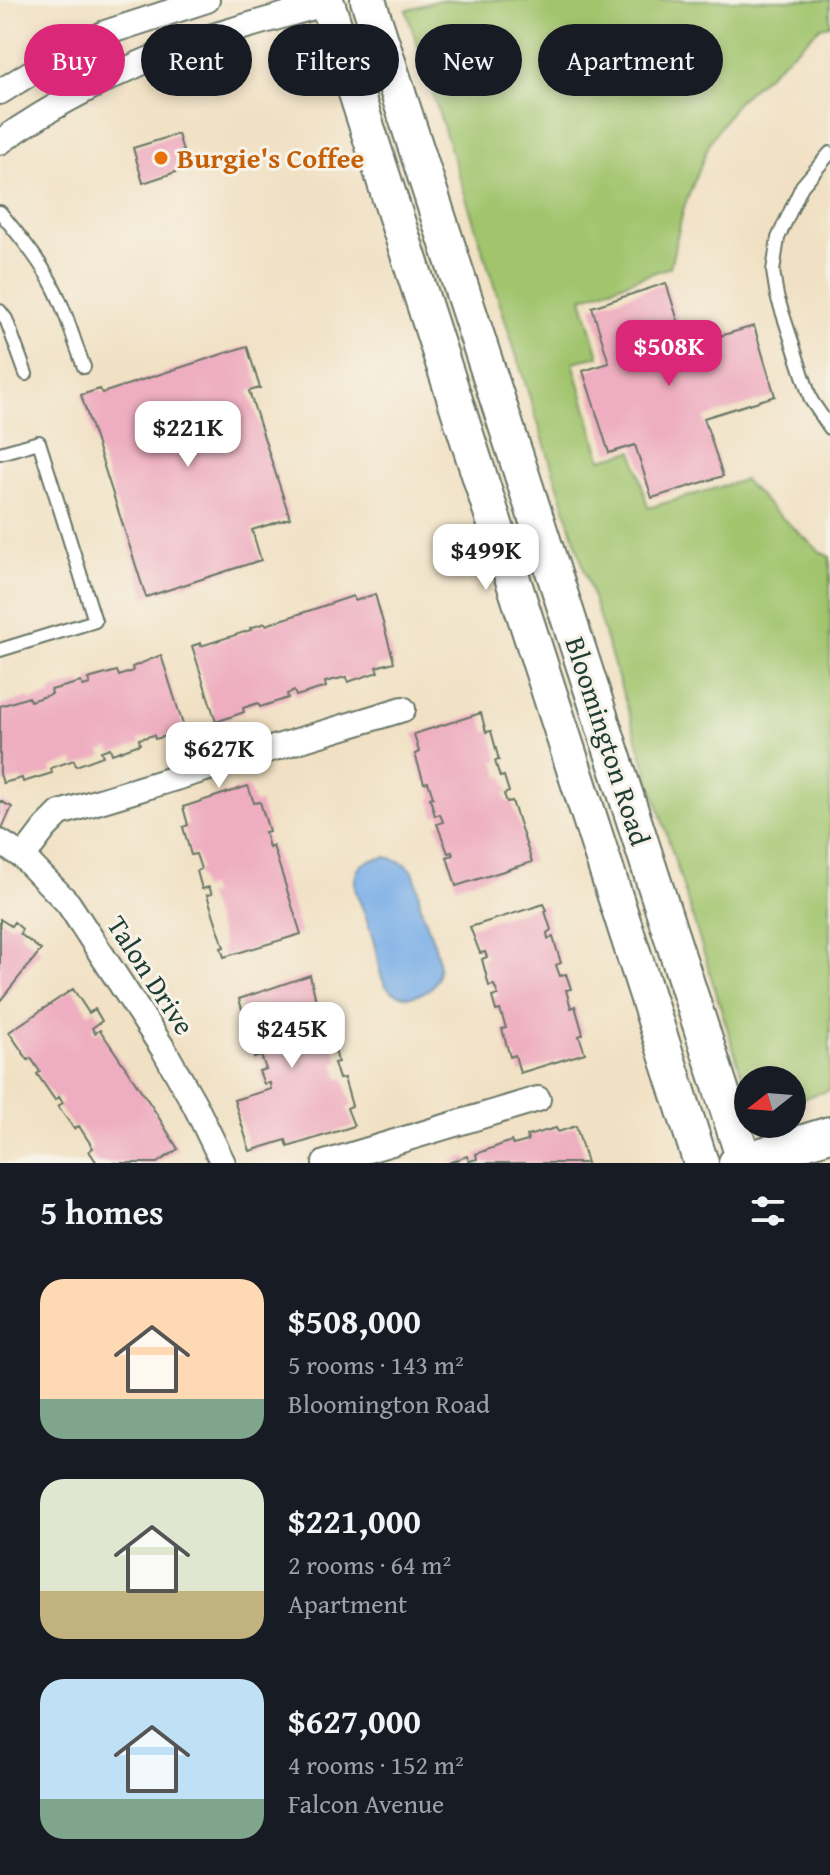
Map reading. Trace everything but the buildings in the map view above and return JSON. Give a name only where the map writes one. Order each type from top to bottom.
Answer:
[{"type":"main road","name":"Bloomington Road","points":[[368,0],[742,1162]]},
{"type":"main road","name":"Bloomington Road","points":[[330,1],[701,1163]]},
{"type":"main road","points":[[742,1162],[830,1134]]},
{"type":"street","points":[[0,92],[105,33],[207,0]]},
{"type":"street","points":[[0,142],[118,74],[185,45],[330,1]]},
{"type":"street","points":[[23,857],[60,813],[403,709]]},
{"type":"street","name":"Talon Drive","points":[[0,842],[23,857],[68,903],[171,1064],[223,1163]]},
{"type":"street","points":[[325,1163],[538,1099]]},
{"type":"lane","points":[[830,153],[802,186],[778,238],[773,271],[777,296],[811,400],[830,428]]},
{"type":"lane","points":[[2,218],[42,267],[55,291],[84,367]]},
{"type":"lane","points":[[0,311],[6,319],[26,374]]},
{"type":"lane","points":[[0,453],[39,442],[95,621],[0,650]]},
{"type":"green space","points":[[439,0],[830,0],[830,25],[821,27],[737,102],[710,142],[684,207],[670,267],[582,298],[599,356],[573,362],[601,459],[633,451],[648,508],[744,480],[772,509],[830,557],[830,1090],[806,1098],[806,1066],[739,1066],[433,96],[522,96],[522,24],[415,24],[415,38],[406,10]]},
{"type":"water","points":[[387,857],[405,864],[413,872],[421,908],[436,950],[436,981],[429,989],[415,996],[396,994],[389,990],[381,977],[372,936],[356,891],[355,880],[359,868],[372,860]]},
{"type":"place","name":"Burgie's Coffee","points":[[161,158]]}]
